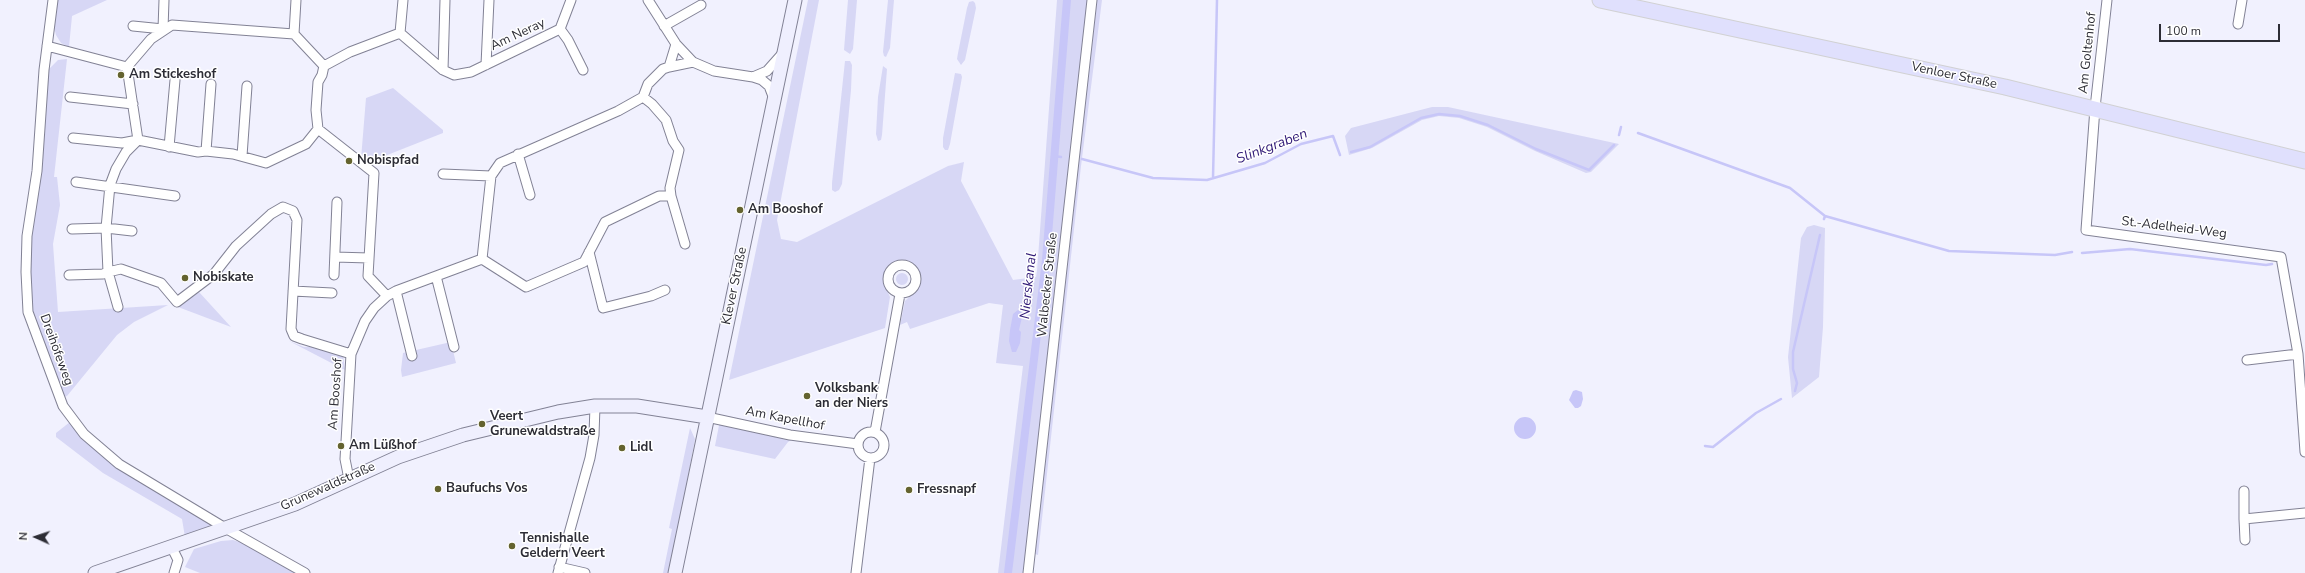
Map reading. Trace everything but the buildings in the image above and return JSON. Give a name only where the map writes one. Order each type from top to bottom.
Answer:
[{"type":"main road","name":"Venloer Straße","points":[[1600,0],[2005,87],[2305,161]]},
{"type":"street","name":"Dreihöfeweg","points":[[53,0],[47,46],[37,170],[27,236],[26,272],[28,312],[63,406],[84,434],[120,464],[227,529],[306,573]]},
{"type":"street","points":[[163,29],[164,0]]},
{"type":"street","points":[[294,34],[296,0]]},
{"type":"street","points":[[324,66],[350,52],[400,33],[403,0]]},
{"type":"street","points":[[443,70],[445,0]]},
{"type":"street","name":"Am Neray","points":[[486,65],[489,0]]},
{"type":"street","name":"Am Neray","points":[[400,33],[443,70],[454,74],[463,74],[471,72],[560,30],[571,0]]},
{"type":"street","points":[[648,0],[676,44],[693,62],[714,71],[753,77],[769,86],[774,99]]},
{"type":"street","name":"Klever Straße","points":[[675,573],[795,0]]},
{"type":"street","name":"Walbecker Straße","points":[[1028,573],[1092,0]]},
{"type":"street","name":"Am Goltenhof","points":[[2095,108],[2107,0]]},
{"type":"street","points":[[2238,24],[2242,0]]},
{"type":"street","points":[[664,26],[701,5]]},
{"type":"street","points":[[138,140],[127,67],[151,39],[163,29],[172,25],[294,34],[324,66]]},
{"type":"street","points":[[133,26],[163,29]]},
{"type":"street","name":"Am Neray","points":[[560,30],[568,40],[583,70]]},
{"type":"street","points":[[669,67],[676,44]]},
{"type":"street","points":[[47,46],[127,67]]},
{"type":"street","points":[[753,77],[767,71],[784,51]]},
{"type":"street","points":[[671,196],[659,196],[605,222],[584,262],[526,287],[482,260],[491,176],[500,163],[618,111],[643,97],[648,84],[663,69],[693,62]]},
{"type":"street","points":[[73,138],[122,142],[138,140],[198,152],[206,151],[242,156],[266,163],[306,144],[318,129],[316,110],[318,82],[322,76],[324,66]]},
{"type":"street","points":[[169,147],[175,80]]},
{"type":"street","points":[[206,151],[211,84]]},
{"type":"street","points":[[242,156],[247,86]]},
{"type":"street","points":[[70,96],[133,104]]},
{"type":"street","points":[[643,97],[652,104],[666,120],[673,141],[679,150],[670,188],[685,244]]},
{"type":"street","name":"St.-Adelheid-Weg","points":[[2095,108],[2086,230],[2281,257],[2298,354],[2305,452]]},
{"type":"street","points":[[318,129],[374,173],[368,276],[387,296]]},
{"type":"street","points":[[118,307],[108,272],[106,228],[110,185],[116,169],[126,152],[138,140]]},
{"type":"street","points":[[518,154],[530,195]]},
{"type":"street","points":[[443,174],[491,176]]},
{"type":"street","points":[[76,182],[110,185],[175,196]]},
{"type":"street","points":[[334,275],[338,202]]},
{"type":"street","points":[[69,275],[103,274],[121,269],[161,283],[177,302],[214,274],[236,246],[271,214],[283,207],[293,212],[297,220],[291,329],[294,336],[351,354]]},
{"type":"street","points":[[72,229],[106,228],[132,231]]},
{"type":"street","points":[[589,252],[602,308],[651,296],[666,290]]},
{"type":"street","points":[[335,256],[369,258]]},
{"type":"street","name":"Am Booshof","points":[[349,479],[345,459],[351,354],[365,321],[387,296],[396,291],[482,260]]},
{"type":"street","points":[[436,276],[454,347]]},
{"type":"street","points":[[294,291],[332,293]]},
{"type":"street","points":[[396,291],[412,356]]},
{"type":"street","points":[[875,432],[900,294]]},
{"type":"street","points":[[2247,360],[2298,354]]},
{"type":"street","points":[[585,573],[559,570],[591,451],[595,406]]},
{"type":"street","name":"Grunewaldstraße","points":[[95,573],[114,570],[172,546],[227,529],[295,504],[398,456],[439,442],[558,412],[595,406],[642,406],[707,417]]},
{"type":"street","name":"Am Kapellhof","points":[[707,417],[790,435],[858,444]]},
{"type":"street","points":[[871,431],[875,432],[883,438],[884,448],[879,456],[870,458],[861,454],[858,444],[862,435],[871,431]]},
{"type":"street","points":[[856,573],[870,458]]},
{"type":"street","points":[[2244,491],[2244,540]]},
{"type":"street","points":[[2244,519],[2305,513]]},
{"type":"street","points":[[172,546],[178,560],[174,573]]},
{"type":"shaded area","points":[[55,0],[107,0],[72,16],[69,47],[61,43],[56,35],[53,23]]},
{"type":"shaded area","points":[[808,0],[819,0],[777,220],[781,239],[797,242],[948,166],[964,162],[961,181],[1013,280],[1036,277],[1037,271],[1057,0],[1088,0],[1024,573],[998,573],[1023,366],[996,363],[1003,305],[989,303],[910,329],[907,322],[900,325],[905,301],[918,288],[920,277],[912,264],[905,261],[897,261],[887,267],[883,277],[884,284],[890,297],[885,328],[729,380]]},
{"type":"shaded area","points":[[848,0],[857,0],[853,49],[850,54],[844,50]]},
{"type":"shaded area","points":[[888,0],[894,0],[890,48],[886,57],[884,56],[883,52]]},
{"type":"shaded area","points":[[1097,0],[1102,0],[1081,166],[1038,555],[1035,554]]},
{"type":"shaded area","points":[[973,1],[976,8],[965,60],[961,65],[957,59],[958,53],[967,8],[969,2]]},
{"type":"shaded area","points":[[67,59],[54,177],[57,177],[60,205],[53,244],[58,312],[168,305],[134,322],[117,335],[67,396],[63,397],[32,311],[30,241],[48,70],[58,60]]},
{"type":"shaded area","points":[[845,61],[850,61],[852,65],[851,90],[842,184],[839,190],[835,192],[832,190],[832,183]]},
{"type":"shaded area","points":[[883,66],[887,69],[882,135],[881,140],[878,141],[876,134],[878,97]]},
{"type":"shaded area","points":[[955,73],[961,74],[962,77],[950,144],[948,150],[945,150],[943,147],[943,138]]},
{"type":"shaded area","points":[[393,88],[443,130],[443,133],[367,163],[361,159],[366,98]]},
{"type":"shaded area","points":[[1432,107],[1448,107],[1619,144],[1591,172],[1586,173],[1535,151],[1487,127],[1459,118],[1439,116],[1422,120],[1372,148],[1349,155],[1345,136],[1351,128]]},
{"type":"shaded area","points":[[1814,225],[1825,228],[1823,327],[1819,377],[1792,398],[1788,357],[1801,238],[1807,227]]},
{"type":"shaded area","points":[[900,273],[904,273],[908,279],[904,285],[900,285],[896,281],[896,277]]},
{"type":"shaded area","points":[[199,292],[231,327],[178,307]]},
{"type":"shaded area","points":[[289,341],[304,347],[319,346],[343,355],[345,370]]},
{"type":"shaded area","points":[[451,342],[456,363],[402,377],[401,370],[403,353]]},
{"type":"shaded area","points":[[720,420],[798,436],[788,442],[775,459],[715,446]]},
{"type":"shaded area","points":[[70,422],[82,436],[213,523],[214,528],[185,537],[182,519],[103,473],[56,437],[56,433]]},
{"type":"shaded area","points":[[690,428],[695,439],[669,573],[663,573],[672,529],[669,528]]},
{"type":"shaded area","points":[[233,540],[248,545],[299,573],[200,573],[185,567],[194,549],[221,541]]},
{"type":"water","points":[[1018,310],[1023,313],[1019,330],[1021,332],[1020,343],[1016,352],[1012,352],[1009,341],[1010,330],[1013,314]]},
{"type":"water","points":[[1576,390],[1582,392],[1583,399],[1581,406],[1578,408],[1575,408],[1569,400],[1573,391]]},
{"type":"water","points":[[1525,417],[1529,418],[1535,424],[1535,432],[1529,438],[1525,439],[1521,438],[1515,432],[1514,428],[1515,424],[1521,418]]},
{"type":"waterway","name":"Nierskanal","points":[[1008,573],[1046,260],[1067,0]]},
{"type":"waterway","points":[[1213,178],[1217,0]]},
{"type":"waterway","points":[[1351,152],[1370,147],[1421,118],[1439,114],[1460,116],[1488,125],[1536,149],[1589,170],[1614,145]]},
{"type":"waterway","points":[[1619,135],[1621,127]]},
{"type":"waterway","points":[[1638,133],[1790,188],[1825,216],[1824,219]]},
{"type":"waterway","name":"Slinkgraben","points":[[1082,159],[1153,178],[1207,180],[1265,163],[1301,144],[1333,136],[1340,155]]},
{"type":"waterway","name":"Nierskanal","points":[[1054,156],[1061,157]]},
{"type":"waterway","points":[[1825,216],[1949,251],[2055,255],[2072,252]]},
{"type":"waterway","points":[[1795,391],[1797,383],[1793,369],[1793,352],[1820,235]]},
{"type":"waterway","points":[[2082,253],[2130,249],[2266,265],[2272,264]]},
{"type":"waterway","points":[[1705,446],[1713,447],[1756,413],[1781,399]]},
{"type":"place","name":"Am Stickeshof","points":[[121,75]]},
{"type":"place","name":"Nobispfad","points":[[349,161]]},
{"type":"place","name":"Am Booshof","points":[[740,210]]},
{"type":"place","name":"Nobiskate","points":[[185,278]]},
{"type":"place","name":"Volksbank an der Niers","points":[[807,396]]},
{"type":"place","name":"Veert Grunewaldstraße","points":[[482,424]]},
{"type":"place","name":"Am Lüßhof","points":[[341,446]]},
{"type":"place","name":"Lidl","points":[[622,448]]},
{"type":"place","name":"Baufuchs Vos","points":[[438,489]]},
{"type":"place","name":"Fressnapf","points":[[909,490]]},
{"type":"place","name":"Tennishalle Geldern Veert","points":[[512,546]]}]
